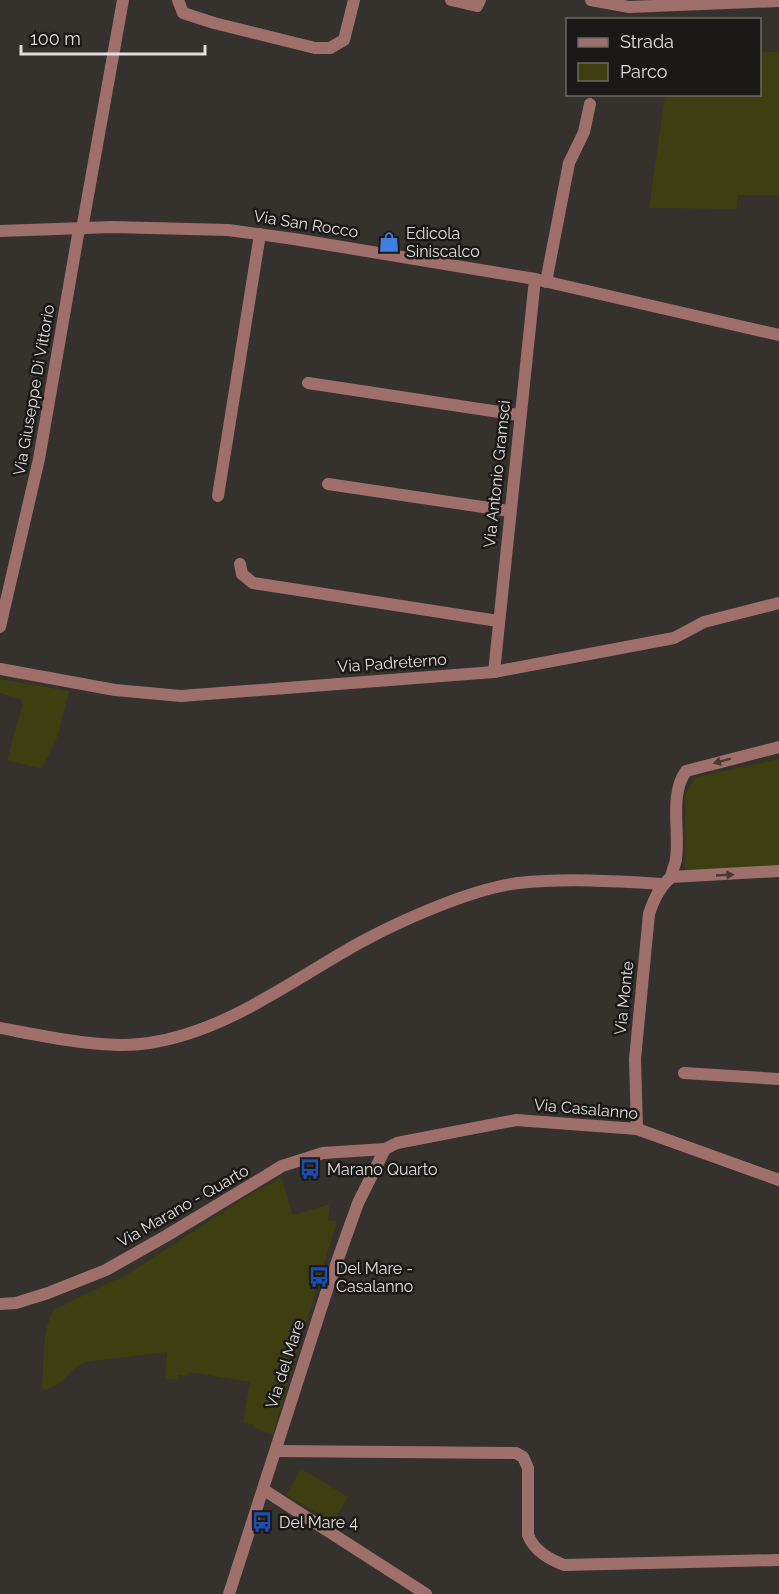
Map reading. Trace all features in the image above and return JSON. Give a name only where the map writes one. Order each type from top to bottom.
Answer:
[{"type":"street","name":"Via Giuseppe Di Vittorio","points":[[0,627],[39,459],[123,0]]},
{"type":"street","points":[[178,0],[183,14],[315,48],[330,48],[344,40],[354,0]]},
{"type":"street","points":[[451,0],[477,6],[480,0]]},
{"type":"street","points":[[591,0],[629,7],[779,2]]},
{"type":"street","name":"Via Antonio Gramsci","points":[[494,672],[519,415],[541,280],[569,162],[584,132],[590,104]]},
{"type":"street","name":"Via San Rocco","points":[[0,231],[112,227],[228,230],[260,234],[541,280],[779,335]]},
{"type":"street","points":[[218,496],[260,234]]},
{"type":"street","points":[[308,383],[519,415]]},
{"type":"street","points":[[328,484],[510,511]]},
{"type":"street","points":[[240,564],[242,574],[253,583],[498,621]]},
{"type":"street","name":"Via Padreterno","points":[[0,669],[115,690],[181,696],[494,672],[674,638],[704,622],[779,603]]},
{"type":"street","name":"Via Monte","points":[[637,1129],[635,1059],[649,914],[676,860],[679,780],[686,771],[779,747]]},
{"type":"street","points":[[0,1028],[62,1040],[122,1045],[162,1041],[201,1030],[262,1000],[361,942],[449,902],[480,892],[516,884],[598,880],[667,881],[779,871]]},
{"type":"street","points":[[684,1073],[779,1079]]},
{"type":"street","name":"Via Casalanno","points":[[385,1149],[397,1143],[516,1119],[637,1129],[779,1180]]},
{"type":"street","name":"Via Marano - Quarto","points":[[0,1304],[16,1303],[48,1293],[106,1270],[282,1166],[323,1153],[385,1149]]},
{"type":"street","name":"Via del Mare","points":[[229,1594],[264,1490],[294,1389],[358,1203],[385,1149]]},
{"type":"street","points":[[276,1451],[516,1453],[523,1457],[528,1468],[528,1535],[536,1549],[564,1565],[779,1560]]},
{"type":"street","points":[[264,1490],[426,1594]]},
{"type":"green space","points":[[761,52],[779,52],[779,195],[738,195],[737,209],[649,208],[665,96],[761,96]]},
{"type":"green space","points":[[0,679],[69,691],[58,735],[42,769],[7,760],[23,703],[20,699],[0,693]]},
{"type":"green space","points":[[779,759],[779,871],[685,871],[685,793],[696,777]]},
{"type":"green space","points":[[281,1177],[293,1215],[330,1204],[328,1221],[337,1221],[273,1434],[254,1428],[254,1425],[243,1423],[250,1382],[189,1372],[188,1376],[178,1375],[178,1380],[165,1378],[167,1352],[85,1362],[54,1387],[42,1390],[45,1337],[54,1310],[131,1272]]},
{"type":"green space","points":[[301,1469],[348,1497],[333,1522],[286,1495]]},
{"type":"place","name":"Edicola Siniscalco","points":[[389,242]]},
{"type":"place","name":"Marano Quarto","points":[[310,1169]]},
{"type":"place","name":"Del Mare - Casalanno","points":[[319,1277]]},
{"type":"place","name":"Del Mare 4","points":[[262,1522]]}]
